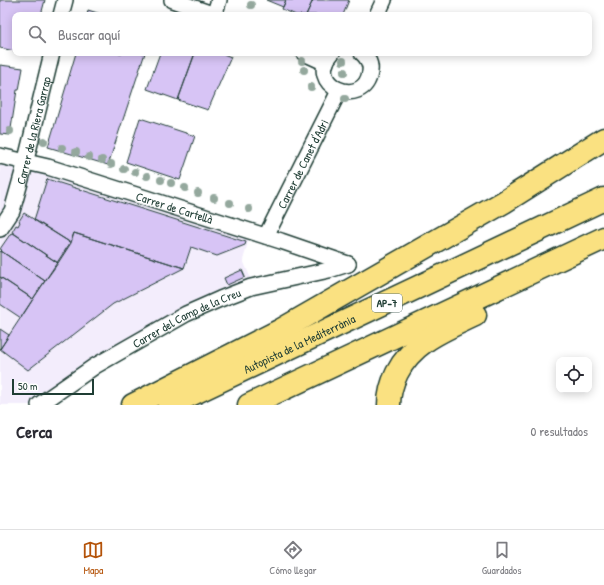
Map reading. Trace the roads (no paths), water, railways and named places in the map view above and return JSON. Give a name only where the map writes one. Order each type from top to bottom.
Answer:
[{"type":"highway","points":[[133,405],[286,327],[504,202],[604,139]]},
{"type":"highway","name":"Autopista de la Mediterrània","points":[[168,405],[604,199]]},
{"type":"highway","points":[[249,405],[604,240]]},
{"type":"highway","points":[[389,405],[390,390],[394,379],[403,362],[417,346],[432,336],[484,310],[604,240]]},
{"type":"street","points":[[62,12],[65,0]]},
{"type":"street","points":[[172,0],[206,12]]},
{"type":"street","points":[[216,12],[219,0]]},
{"type":"street","points":[[378,12],[384,0]]},
{"type":"street","name":"Carrer de la Riera Garrap","points":[[0,229],[12,211],[26,161],[51,56]]},
{"type":"street","points":[[319,56],[329,58],[326,77],[329,82],[339,91],[346,92],[361,88],[366,83],[370,69],[369,62],[364,56]]},
{"type":"street","name":"Carrer de Canet d'Adri","points":[[266,236],[339,91]]},
{"type":"street","name":"Carrer de Cartellà","points":[[0,156],[48,167],[266,236],[348,264]]},
{"type":"street","name":"Carrer del Camp de la Creu","points":[[39,405],[96,366],[186,314],[242,290],[329,270],[348,264]]}]
